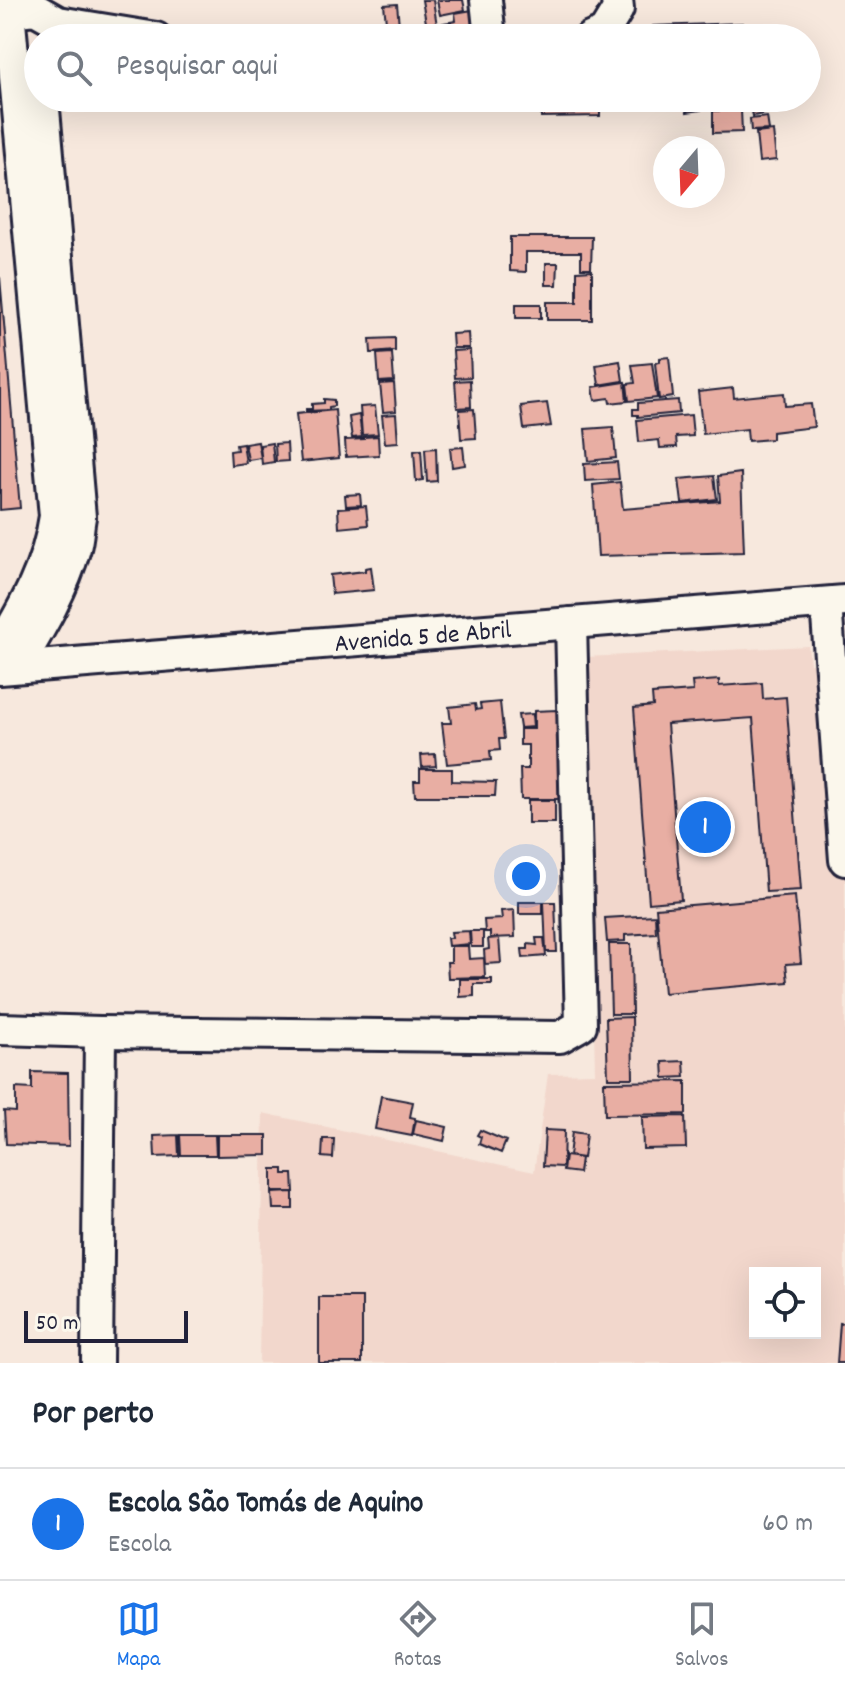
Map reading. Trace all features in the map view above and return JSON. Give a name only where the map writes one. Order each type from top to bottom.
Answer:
[{"type":"street","points":[[486,0],[489,24]]},
{"type":"street","points":[[609,24],[618,9],[617,0]]},
{"type":"street","points":[[23,20],[53,24]]},
{"type":"street","points":[[6,662],[40,574],[55,516],[29,112]]},
{"type":"street","points":[[6,662],[47,615],[75,547],[80,517],[44,112]]},
{"type":"street","points":[[836,602],[845,860]]},
{"type":"street","name":"Avenida 5 de Abril","points":[[6,662],[836,602]]},
{"type":"street","points":[[0,1029],[560,1037],[581,1025],[571,623]]},
{"type":"street","points":[[97,1363],[100,1032]]},
{"type":"shaded area","points":[[808,646],[810,664],[845,662],[845,1363],[259,1363],[263,1113],[534,1172],[548,1074],[595,1073],[586,657]]},
{"type":"building","points":[[422,0],[433,0],[437,24],[426,24]]},
{"type":"building","points":[[437,0],[463,0],[465,10],[440,15]]},
{"type":"building","points":[[397,4],[399,24],[386,24],[384,5]]},
{"type":"building","points":[[478,9],[480,24],[443,24],[456,21],[455,13]]},
{"type":"building","points":[[541,112],[600,112],[600,116],[541,117]]},
{"type":"building","points":[[713,112],[741,112],[742,132],[713,133]]},
{"type":"building","points":[[767,117],[769,130],[751,131],[750,119]]},
{"type":"building","points":[[773,131],[776,160],[759,162],[756,133]]},
{"type":"building","points":[[510,237],[592,237],[591,268],[581,268],[581,252],[526,252],[526,272],[510,271]]},
{"type":"building","points":[[546,263],[558,263],[557,285],[546,285]]},
{"type":"building","points":[[592,270],[592,320],[547,320],[547,302],[577,302],[577,271]]},
{"type":"building","points":[[0,277],[20,508],[0,510]]},
{"type":"building","points":[[516,304],[541,304],[541,318],[516,318]]},
{"type":"building","points":[[468,333],[469,348],[453,348],[452,334]]},
{"type":"building","points":[[395,338],[395,351],[371,353],[370,339]]},
{"type":"building","points":[[470,350],[471,377],[455,378],[453,351]]},
{"type":"building","points":[[392,353],[394,381],[379,382],[377,354]]},
{"type":"building","points":[[669,357],[673,397],[659,399],[655,363],[660,362],[660,358]]},
{"type":"building","points":[[620,361],[623,381],[599,385],[596,365]]},
{"type":"building","points":[[652,363],[657,398],[629,401],[627,384],[635,383],[632,365]]},
{"type":"building","points":[[470,380],[471,407],[457,408],[455,381]]},
{"type":"building","points":[[625,382],[627,401],[610,403],[609,398],[595,400],[593,387]]},
{"type":"building","points":[[394,383],[396,411],[383,412],[380,384]]},
{"type":"building","points":[[733,388],[734,398],[784,393],[785,406],[811,404],[814,427],[772,432],[772,439],[748,441],[747,429],[703,434],[698,392]]},
{"type":"building","points":[[324,399],[334,400],[334,406],[329,410],[306,411],[312,409],[312,404],[324,403]]},
{"type":"building","points":[[678,400],[679,413],[633,415],[638,403]]},
{"type":"building","points":[[547,403],[551,426],[524,429],[521,406]]},
{"type":"building","points":[[375,406],[378,434],[362,435],[360,407]]},
{"type":"building","points":[[474,409],[476,438],[461,439],[459,410]]},
{"type":"building","points":[[335,410],[339,458],[301,462],[296,414]]},
{"type":"building","points":[[396,414],[398,442],[385,443],[382,415]]},
{"type":"building","points":[[359,415],[362,437],[352,438],[349,417]]},
{"type":"building","points":[[691,415],[693,436],[676,437],[677,447],[660,448],[659,440],[639,442],[637,420]]},
{"type":"building","points":[[613,427],[616,458],[588,461],[585,429]]},
{"type":"building","points":[[378,436],[379,455],[346,457],[345,440]]},
{"type":"building","points":[[258,442],[261,458],[248,460],[245,444]]},
{"type":"building","points":[[272,443],[274,462],[262,464],[260,445]]},
{"type":"building","points":[[287,443],[288,461],[276,462],[275,444]]},
{"type":"building","points":[[243,444],[246,463],[231,465],[230,451],[237,450],[236,445]]},
{"type":"building","points":[[463,447],[465,465],[452,467],[450,448]]},
{"type":"building","points":[[436,448],[437,481],[427,482],[425,449]]},
{"type":"building","points":[[421,450],[423,480],[416,481],[414,451]]},
{"type":"building","points":[[617,462],[619,479],[585,481],[584,464]]},
{"type":"building","points":[[741,473],[744,552],[598,556],[593,485],[620,482],[623,509],[720,501],[718,476]]},
{"type":"building","points":[[714,476],[717,499],[682,503],[679,479]]},
{"type":"building","points":[[360,494],[361,505],[346,506],[345,495]]},
{"type":"building","points":[[366,506],[368,525],[339,528],[338,508]]},
{"type":"building","points":[[371,567],[374,590],[332,594],[330,575],[365,571],[365,568]]},
{"type":"building","points":[[719,680],[719,686],[762,683],[763,699],[786,697],[801,890],[766,892],[753,718],[667,724],[681,900],[649,903],[634,708],[653,706],[652,694],[693,691],[692,682]]},
{"type":"building","points":[[500,702],[504,739],[499,739],[500,750],[490,751],[491,760],[447,764],[442,723],[451,723],[449,707],[475,704],[476,710],[481,709],[480,704]]},
{"type":"building","points":[[557,710],[559,799],[521,799],[520,769],[528,769],[528,745],[520,745],[520,729],[534,729],[534,711]]},
{"type":"building","points":[[532,714],[533,727],[520,728],[518,715]]},
{"type":"building","points":[[435,754],[436,766],[422,767],[421,755]]},
{"type":"building","points":[[420,769],[452,769],[452,781],[496,782],[495,796],[415,796],[414,781],[420,781]]},
{"type":"building","points":[[528,800],[555,800],[555,823],[528,823]]},
{"type":"building","points":[[795,896],[801,963],[786,964],[788,982],[664,993],[656,908]]},
{"type":"building","points":[[519,902],[543,902],[543,914],[519,914]]},
{"type":"building","points":[[544,902],[555,902],[557,952],[546,952]]},
{"type":"building","points":[[514,910],[515,937],[490,938],[490,932],[485,932],[484,920],[502,919],[501,911]]},
{"type":"building","points":[[655,915],[656,933],[625,935],[625,941],[607,942],[605,918]]},
{"type":"building","points":[[469,931],[470,944],[448,946],[447,938],[452,938],[451,932]]},
{"type":"building","points":[[470,931],[483,931],[483,947],[471,947]]},
{"type":"building","points":[[499,938],[501,963],[485,964],[484,950],[489,949],[488,939]]},
{"type":"building","points":[[536,938],[544,938],[546,956],[523,958],[522,949],[528,949],[528,944],[537,945]]},
{"type":"building","points":[[609,944],[631,944],[632,1014],[611,1014]]},
{"type":"building","points":[[451,946],[468,946],[469,959],[484,958],[485,977],[448,978],[447,962],[451,962]]},
{"type":"building","points":[[460,979],[492,979],[492,984],[474,984],[474,996],[460,997]]},
{"type":"building","points":[[632,1017],[633,1078],[608,1078],[606,1018]]},
{"type":"building","points":[[684,1061],[685,1077],[664,1078],[663,1062]]},
{"type":"building","points":[[32,1072],[68,1073],[69,1146],[6,1144],[4,1111],[16,1112],[16,1088],[32,1089]]},
{"type":"building","points":[[686,1081],[686,1114],[605,1115],[604,1082]]},
{"type":"building","points":[[381,1096],[413,1102],[410,1117],[415,1118],[412,1136],[375,1129]]},
{"type":"building","points":[[685,1116],[686,1148],[643,1149],[642,1117]]},
{"type":"building","points":[[416,1120],[447,1127],[444,1141],[413,1134]]},
{"type":"building","points":[[480,1130],[506,1141],[501,1153],[479,1144],[481,1137],[477,1135]]},
{"type":"building","points":[[545,1130],[564,1131],[563,1167],[543,1166]]},
{"type":"building","points":[[572,1132],[586,1134],[583,1158],[569,1156]]},
{"type":"building","points":[[178,1135],[179,1156],[155,1157],[154,1136]]},
{"type":"building","points":[[180,1135],[215,1135],[216,1155],[181,1155]]},
{"type":"building","points":[[217,1135],[267,1135],[267,1155],[217,1156]]},
{"type":"building","points":[[323,1139],[334,1139],[333,1158],[322,1157]]},
{"type":"building","points":[[565,1156],[581,1158],[579,1173],[563,1171]]},
{"type":"building","points":[[272,1169],[283,1169],[283,1174],[293,1174],[294,1192],[272,1192]]},
{"type":"building","points":[[293,1192],[293,1209],[273,1209],[272,1193]]},
{"type":"building","points":[[319,1297],[362,1297],[362,1363],[319,1363]]},
{"type":"building","points":[[840,1323],[845,1324],[845,1363],[837,1363]]},
{"type":"place","name":"Escola São Tomás de Aquino","points":[[705,827]]}]
